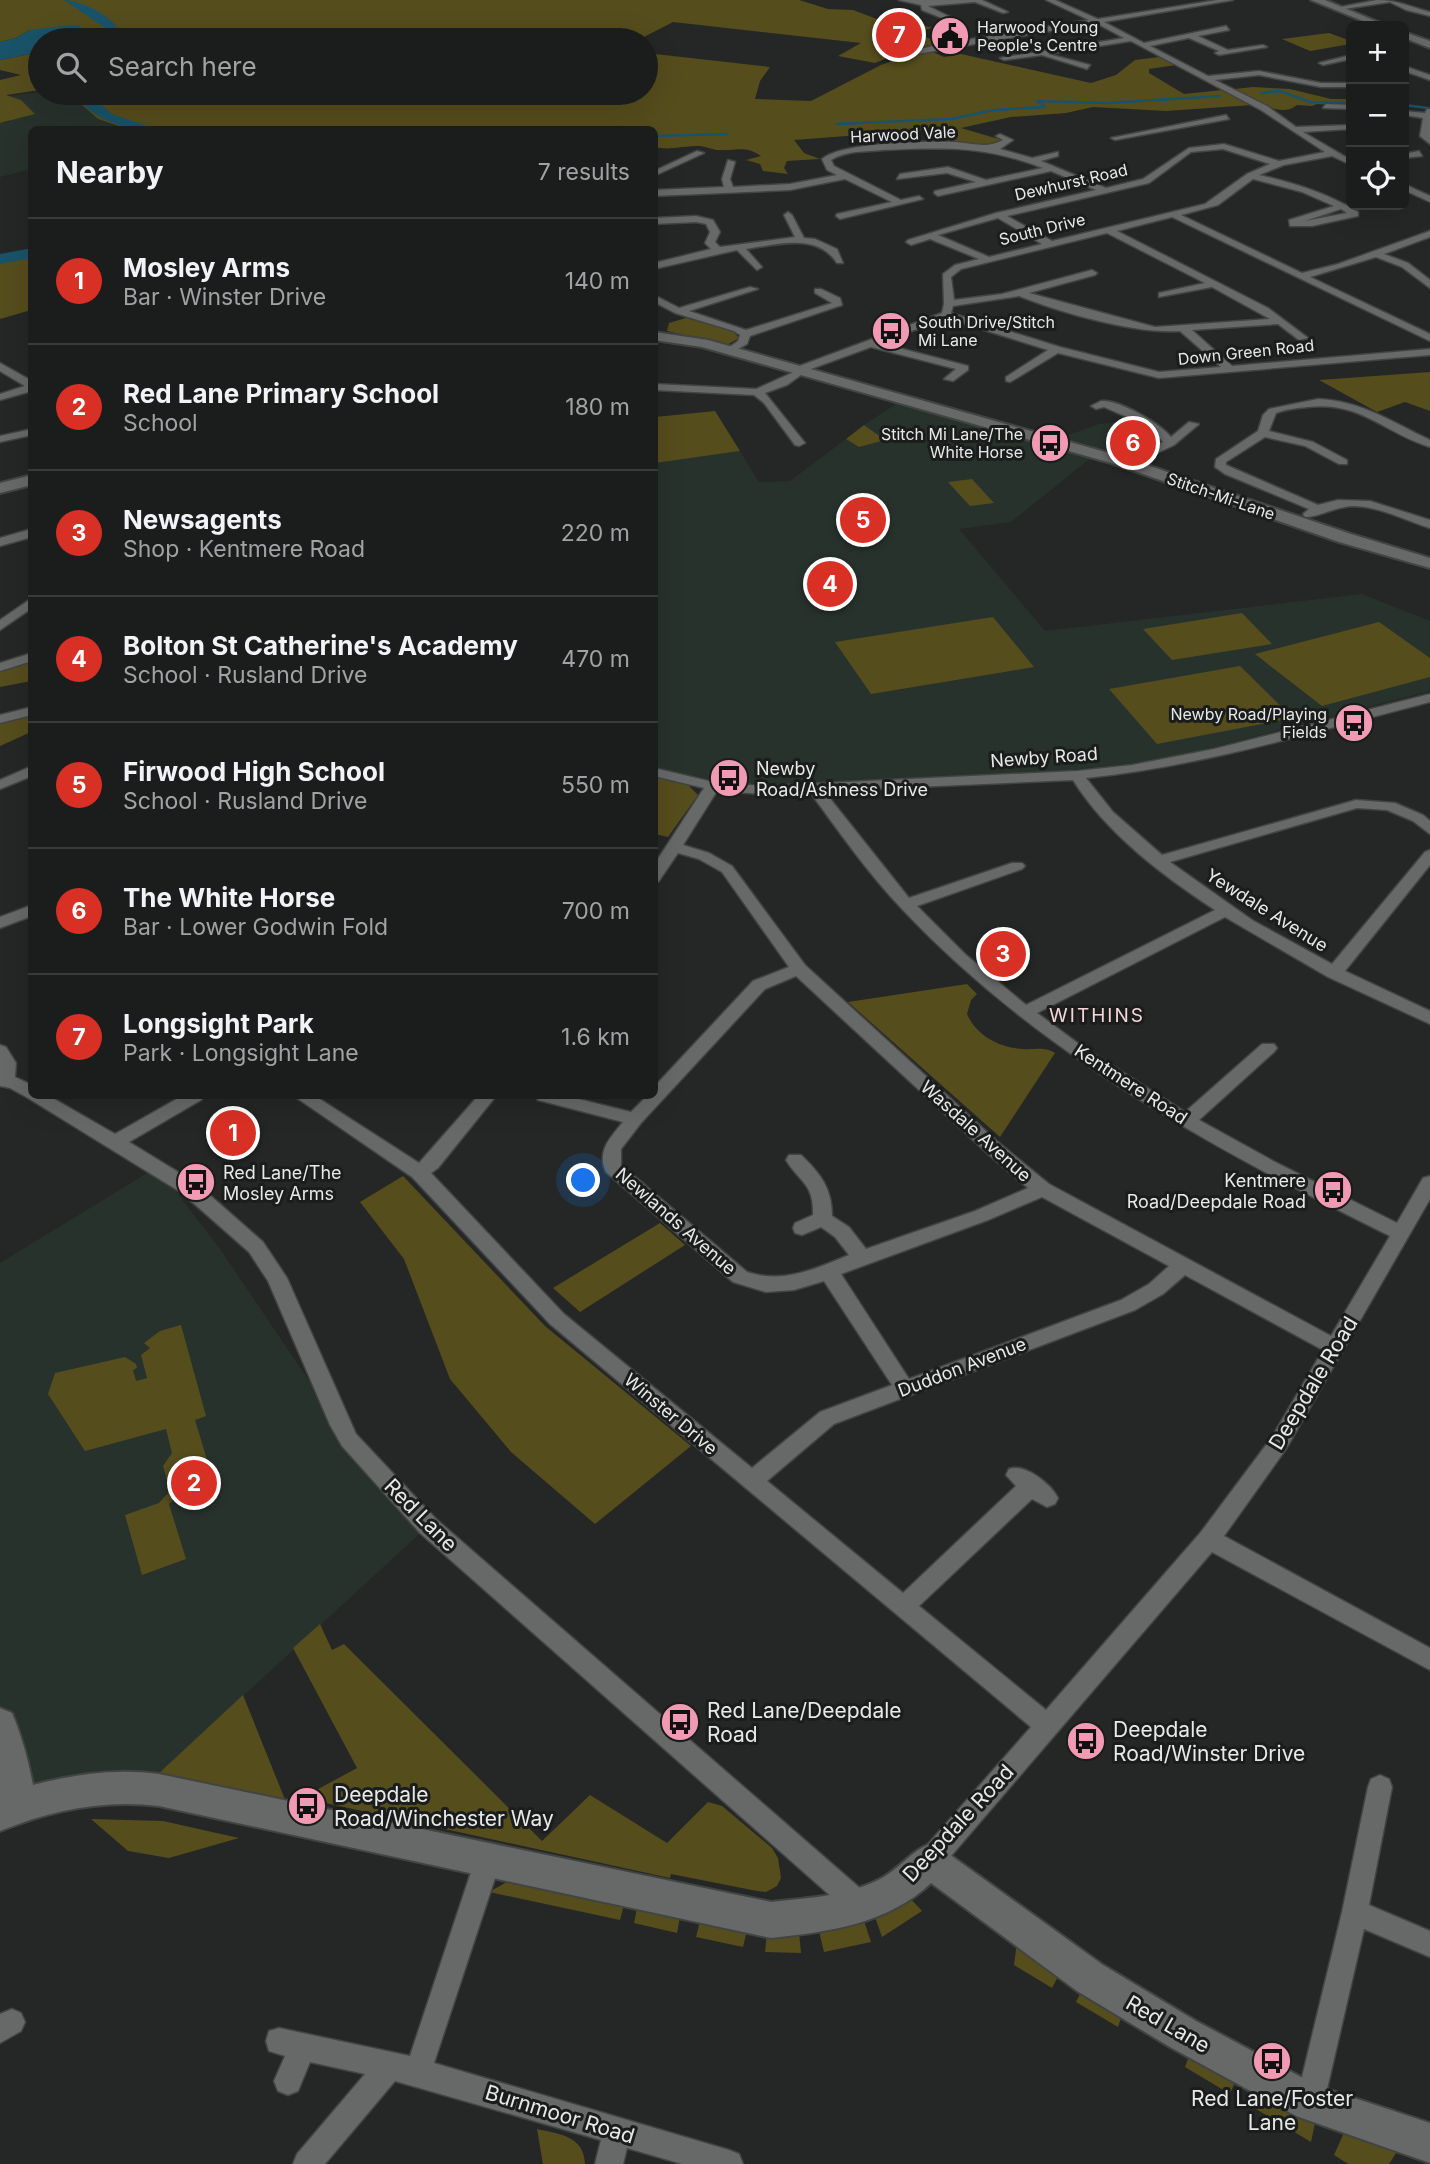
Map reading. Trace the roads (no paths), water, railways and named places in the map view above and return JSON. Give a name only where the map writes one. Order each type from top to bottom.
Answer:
[{"type":"street","points":[[902,0],[925,4],[976,0],[1006,12]]},
{"type":"street","points":[[1049,0],[1097,21],[1264,108],[1294,131],[1346,160]]},
{"type":"street","points":[[900,55],[928,48],[1230,0]]},
{"type":"street","points":[[1316,0],[1367,21]]},
{"type":"street","points":[[1338,8],[1391,0],[1408,9],[1430,14]]},
{"type":"street","points":[[925,4],[925,9],[953,21]]},
{"type":"street","points":[[1143,45],[1225,28]]},
{"type":"street","points":[[1187,34],[1228,52]]},
{"type":"street","points":[[1409,37],[1430,46]]},
{"type":"street","points":[[1004,58],[1132,39]]},
{"type":"street","points":[[1219,54],[1262,47]]},
{"type":"street","points":[[1038,53],[1087,67]]},
{"type":"street","points":[[1323,63],[1346,58]]},
{"type":"street","points":[[1409,70],[1428,77]]},
{"type":"street","points":[[1208,78],[1259,73],[1321,85],[1346,85]]},
{"type":"street","points":[[1409,79],[1428,77]]},
{"type":"street","points":[[1326,106],[1346,107]]},
{"type":"street","points":[[1409,114],[1428,116],[1424,136],[1429,140]]},
{"type":"street","points":[[1115,138],[1220,119]]},
{"type":"street","points":[[1294,131],[1346,127]]},
{"type":"street","points":[[1152,130],[1170,140]]},
{"type":"street","points":[[993,149],[1009,140],[1000,136]]},
{"type":"street","name":"Harwood Vale","points":[[845,176],[827,166],[826,159],[848,151],[962,145],[993,149],[1076,177],[1106,191]]},
{"type":"street","points":[[1180,145],[1189,150],[1224,146],[1279,164]]},
{"type":"street","name":"Dewhurst Road","points":[[999,215],[1150,179],[1189,150]]},
{"type":"street","points":[[658,172],[700,153]]},
{"type":"street","name":"South Drive","points":[[948,309],[948,272],[958,267],[1217,203],[1250,176],[1279,164],[1332,154]]},
{"type":"street","points":[[1409,155],[1418,154]]},
{"type":"street","points":[[1029,162],[1055,155]]},
{"type":"street","points":[[729,189],[726,179],[732,161]]},
{"type":"street","points":[[938,193],[1049,169]]},
{"type":"street","points":[[900,177],[948,170],[986,183]]},
{"type":"street","points":[[658,193],[797,186],[845,176],[900,203]]},
{"type":"street","points":[[1250,176],[1304,188],[1342,206],[1355,214],[1296,225],[1291,223],[1342,206]]},
{"type":"street","points":[[1409,188],[1430,184]]},
{"type":"street","points":[[1409,189],[1430,199]]},
{"type":"street","points":[[844,214],[919,199]]},
{"type":"street","points":[[911,242],[932,233],[999,215]]},
{"type":"street","name":"Dewhurst Road","points":[[999,215],[1048,243]]},
{"type":"street","points":[[1174,215],[1430,338]]},
{"type":"street","points":[[785,217],[800,239]]},
{"type":"street","points":[[659,222],[696,219],[710,222],[715,232],[710,243],[718,250]]},
{"type":"street","points":[[1106,229],[1262,308],[1303,338]]},
{"type":"street","points":[[1301,275],[1377,254],[1430,234]]},
{"type":"street","points":[[930,236],[987,259]]},
{"type":"street","points":[[658,265],[718,250],[800,239],[835,251],[839,259],[827,257]]},
{"type":"street","points":[[739,247],[757,267]]},
{"type":"street","points":[[1377,254],[1405,265],[1430,285]]},
{"type":"street","points":[[658,387],[757,391],[783,383],[800,371],[948,309],[1021,293],[1092,273]]},
{"type":"street","points":[[1162,295],[1213,284]]},
{"type":"street","points":[[678,311],[753,289]]},
{"type":"street","points":[[745,334],[837,305],[837,300],[826,291]]},
{"type":"street","points":[[1021,293],[1044,302],[1149,330],[1278,321]]},
{"type":"street","points":[[658,300],[678,311],[738,329],[745,334]]},
{"type":"street","name":"Down Green Road","points":[[948,309],[1056,349],[1159,375],[1430,352]]},
{"type":"street","points":[[1184,329],[1230,369]]},
{"type":"street","points":[[729,351],[743,342],[745,334]]},
{"type":"street","name":"Stitch-Mi-Lane","points":[[658,339],[729,351],[1128,464],[1297,522],[1430,563]]},
{"type":"street","points":[[869,343],[964,368],[949,379]]},
{"type":"street","points":[[1010,379],[1056,349]]},
{"type":"street","points":[[0,366],[28,384]]},
{"type":"street","points":[[0,397],[28,388]]},
{"type":"street","points":[[757,391],[768,401],[799,443]]},
{"type":"street","points":[[1264,433],[1268,415],[1275,410],[1328,401],[1359,407],[1430,444]]},
{"type":"street","points":[[1096,406],[1105,403],[1148,423],[1166,436],[1170,443]]},
{"type":"street","points":[[1128,464],[1170,443],[1193,424]]},
{"type":"street","points":[[0,439],[28,433]]},
{"type":"street","points":[[1318,509],[1219,464],[1222,458],[1264,433],[1309,444],[1342,462]]},
{"type":"street","points":[[0,488],[28,482]]},
{"type":"street","points":[[1297,522],[1318,509],[1336,504],[1359,504],[1414,515],[1430,524]]},
{"type":"street","points":[[1414,515],[1430,510]]},
{"type":"street","points":[[0,542],[28,534]]},
{"type":"street","points":[[0,626],[28,605]]},
{"type":"street","points":[[0,667],[28,658]]},
{"type":"street","name":"Newby Road","points":[[658,773],[713,786],[763,790],[1077,775],[1132,769],[1214,753],[1430,698]]},
{"type":"street","points":[[0,719],[28,712]]},
{"type":"street","points":[[0,785],[28,772]]},
{"type":"street","name":"Yewdale Avenue","points":[[1077,775],[1094,803],[1158,861],[1224,911],[1334,974],[1430,1018]]},
{"type":"street","points":[[658,872],[713,786]]},
{"type":"street","name":"Kentmere Road","points":[[815,789],[906,904],[1025,1013],[1187,1120],[1296,1182],[1401,1233]]},
{"type":"street","points":[[1158,861],[1356,804],[1390,806],[1418,818],[1430,829]]},
{"type":"street","name":"Wasdale Avenue","points":[[674,847],[704,856],[727,869],[799,969],[983,1139],[1042,1189],[1336,1348]]},
{"type":"street","points":[[1334,974],[1430,855]]},
{"type":"street","points":[[906,904],[1018,866]]},
{"type":"street","points":[[1025,1013],[1224,911]]},
{"type":"street","points":[[0,923],[25,913]]},
{"type":"street","name":"Newlands Avenue","points":[[658,1094],[759,985],[799,969]]},
{"type":"street","points":[[1187,1120],[1269,1047]]},
{"type":"street","points":[[0,1051],[8,1063],[6,1083],[28,1075]]},
{"type":"street","name":"Red Lane","points":[[6,1083],[28,1092]]},
{"type":"street","name":"Red Lane","points":[[42,1099],[189,1188],[256,1247],[277,1278],[340,1425],[349,1440],[428,1526],[860,1905]]},
{"type":"street","points":[[115,1142],[190,1099]]},
{"type":"street","name":"Winster Drive","points":[[308,1099],[419,1172],[557,1319],[1047,1726]]},
{"type":"street","points":[[419,1172],[432,1163],[485,1099]]},
{"type":"street","points":[[556,1099],[635,1119]]},
{"type":"street","name":"Newlands Avenue","points":[[654,1099],[612,1148],[612,1167],[740,1277],[764,1285],[829,1272],[861,1257],[1015,1203],[1042,1189]]},
{"type":"street","points":[[793,1159],[820,1185],[824,1198],[822,1219]]},
{"type":"street","name":"Deepdale Road","points":[[10,1810],[77,1792],[143,1788],[208,1799],[771,1920],[860,1905],[897,1889],[930,1861],[1209,1539],[1279,1443],[1430,1183]]},
{"type":"street","points":[[802,1228],[822,1219]]},
{"type":"street","points":[[822,1219],[842,1232],[861,1257]]},
{"type":"street","name":"Duddon Avenue","points":[[752,1481],[827,1418],[1128,1305],[1156,1289],[1182,1266]]},
{"type":"street","points":[[829,1272],[905,1388]]},
{"type":"street","points":[[904,1607],[1032,1486]]},
{"type":"street","points":[[1209,1539],[1430,1660]]},
{"type":"street","points":[[0,1724],[8,1743],[10,1810]]},
{"type":"street","points":[[1310,2102],[1355,1912],[1380,1787]]},
{"type":"street","points":[[418,2072],[488,1860]]},
{"type":"street","name":"Red Lane","points":[[930,1861],[1090,1978],[1183,2034],[1310,2102],[1430,2143]]},
{"type":"street","points":[[1355,1912],[1430,1944]]},
{"type":"street","name":"Burnmoor Road","points":[[288,2081],[291,2044],[418,2072],[729,2164]]},
{"type":"street","points":[[307,2164],[390,2066]]},
{"type":"street","points":[[608,2164],[617,2132]]},
{"type":"water","points":[[73,25],[82,28],[47,28]]},
{"type":"water","points":[[28,31],[28,54],[0,60],[0,42]]},
{"type":"waterway","points":[[70,0],[113,28]]},
{"type":"waterway","points":[[1261,93],[1280,91],[1310,102],[1346,103]]},
{"type":"waterway","points":[[837,124],[951,119],[994,110],[1045,107],[1037,101],[1108,103],[1220,96]]},
{"type":"waterway","points":[[93,105],[107,117],[138,126]]},
{"type":"waterway","points":[[1409,106],[1428,108]]},
{"type":"waterway","points":[[658,136],[727,134]]},
{"type":"waterway","points":[[0,259],[28,254]]},
{"type":"place","name":"Longsight Park","points":[[899,35]]},
{"type":"place","name":"Harwood Young People's Centre","points":[[950,36]]},
{"type":"place","name":"South Drive/Stitch Mi Lane","points":[[891,331]]},
{"type":"place","name":"Stitch Mi Lane/The White Horse","points":[[1050,443]]},
{"type":"place","name":"The White Horse","points":[[1133,443]]},
{"type":"place","name":"Firwood High School","points":[[863,520]]},
{"type":"place","name":"Bolton St Catherine's Academy","points":[[830,584]]},
{"type":"place","name":"Newby Road/Playing Fields","points":[[1354,723]]},
{"type":"place","name":"Newby Road/Ashness Drive","points":[[729,778]]},
{"type":"place","name":"Newsagents","points":[[1003,954]]},
{"type":"place","name":"Mosley Arms","points":[[233,1133]]},
{"type":"place","name":"Red Lane/The Mosley Arms","points":[[196,1182]]},
{"type":"place","name":"Kentmere Road/Deepdale Road","points":[[1333,1190]]},
{"type":"place","name":"Red Lane Primary School","points":[[194,1483]]},
{"type":"place","name":"Red Lane/Deepdale Road","points":[[680,1722]]},
{"type":"place","name":"Deepdale Road/Winster Drive","points":[[1086,1741]]},
{"type":"place","name":"Deepdale Road/Winchester Way","points":[[307,1806]]},
{"type":"place","name":"Red Lane/Foster Lane","points":[[1272,2061]]},
{"type":"district","name":"WITHINS","points":[[1097,1015]]}]
